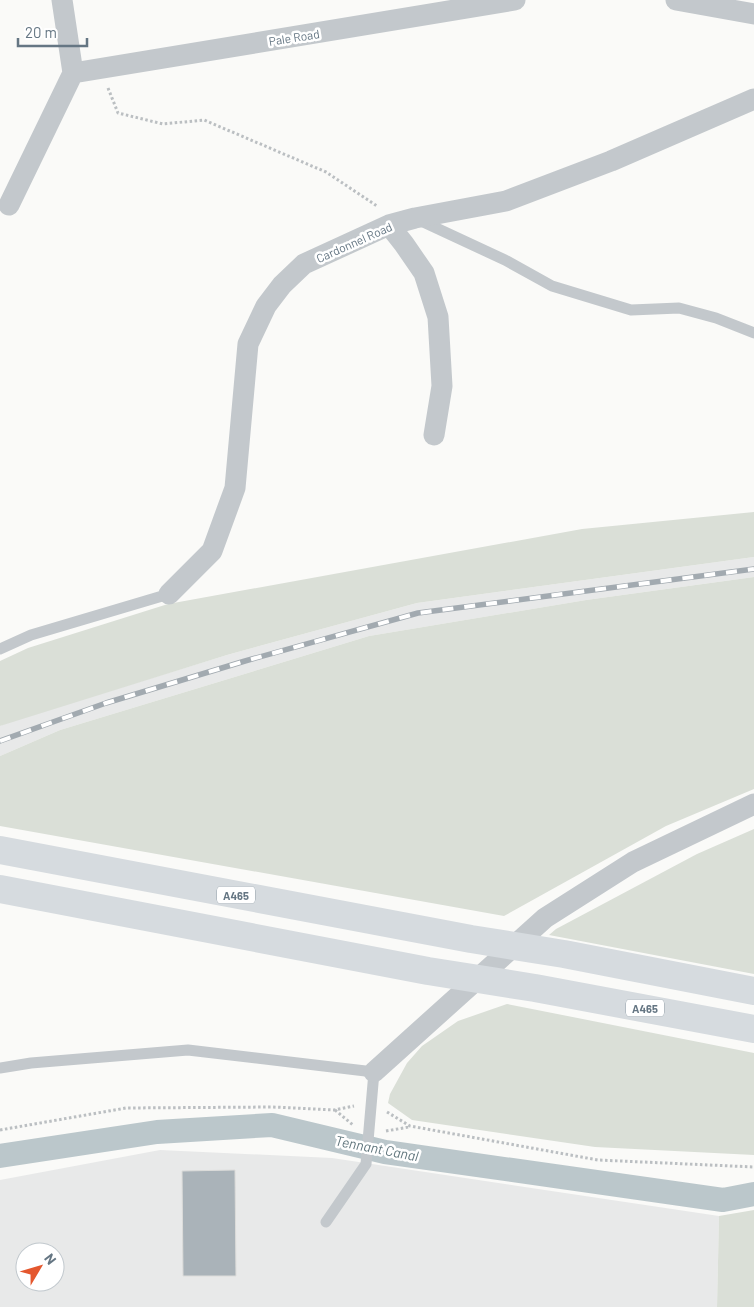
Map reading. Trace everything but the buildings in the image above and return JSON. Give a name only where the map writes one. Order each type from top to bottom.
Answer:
[{"type":"highway","name":"A465","points":[[0,850],[471,940],[564,954],[754,991]]},
{"type":"highway","name":"A465","points":[[0,888],[428,971],[535,988],[754,1029]]},
{"type":"street","points":[[9,204],[72,73],[62,0]]},
{"type":"street","name":"Pale Road","points":[[72,73],[515,0]]},
{"type":"street","points":[[676,0],[754,14]]},
{"type":"street","name":"Cardonnel Road","points":[[170,594],[212,551],[235,488],[248,344],[266,306],[282,285],[304,264],[389,225],[415,218],[506,201],[611,161],[754,99]]},
{"type":"street","points":[[389,225],[424,273],[438,317],[442,386],[434,435]]},
{"type":"street","points":[[374,1072],[545,918],[633,862],[754,804]]},
{"type":"lane","points":[[415,218],[505,260],[552,286],[631,310],[679,308],[716,318],[754,333]]},
{"type":"lane","points":[[0,649],[31,634],[170,594]]},
{"type":"lane","points":[[0,1068],[31,1063],[188,1050],[374,1072],[366,1164],[326,1222]]},
{"type":"path","points":[[101,68],[118,113],[163,124],[204,120],[326,172],[384,211],[389,225]]},
{"type":"path","points":[[0,1130],[126,1108],[273,1107],[334,1110],[372,1102],[410,1126],[598,1160],[754,1167]]},
{"type":"shaded area","points":[[754,512],[754,557],[417,603],[227,655],[0,726],[0,661],[28,648],[168,604],[582,529]]},
{"type":"shaded area","points":[[754,557],[754,577],[586,600],[369,636],[60,730],[0,756],[0,726],[9,722],[227,655],[417,603]]},
{"type":"shaded area","points":[[754,577],[754,789],[666,826],[504,916],[0,826],[0,756],[60,730],[369,636],[586,600]]},
{"type":"shaded area","points":[[754,829],[754,974],[549,935],[556,929],[697,854]]},
{"type":"shaded area","points":[[507,1004],[754,1053],[754,1155],[595,1147],[412,1120],[388,1103],[390,1094],[407,1063],[422,1046],[458,1021]]},
{"type":"shaded area","points":[[160,1150],[332,1158],[719,1216],[717,1307],[0,1307],[0,1180]]},
{"type":"shaded area","points":[[754,1210],[754,1307],[717,1307],[719,1216]]},
{"type":"waterway","name":"Tennant Canal","points":[[0,1156],[157,1132],[272,1125],[385,1152],[723,1200],[754,1194]]},
{"type":"railway","points":[[0,741],[106,703],[245,661],[418,613],[754,569]]}]
